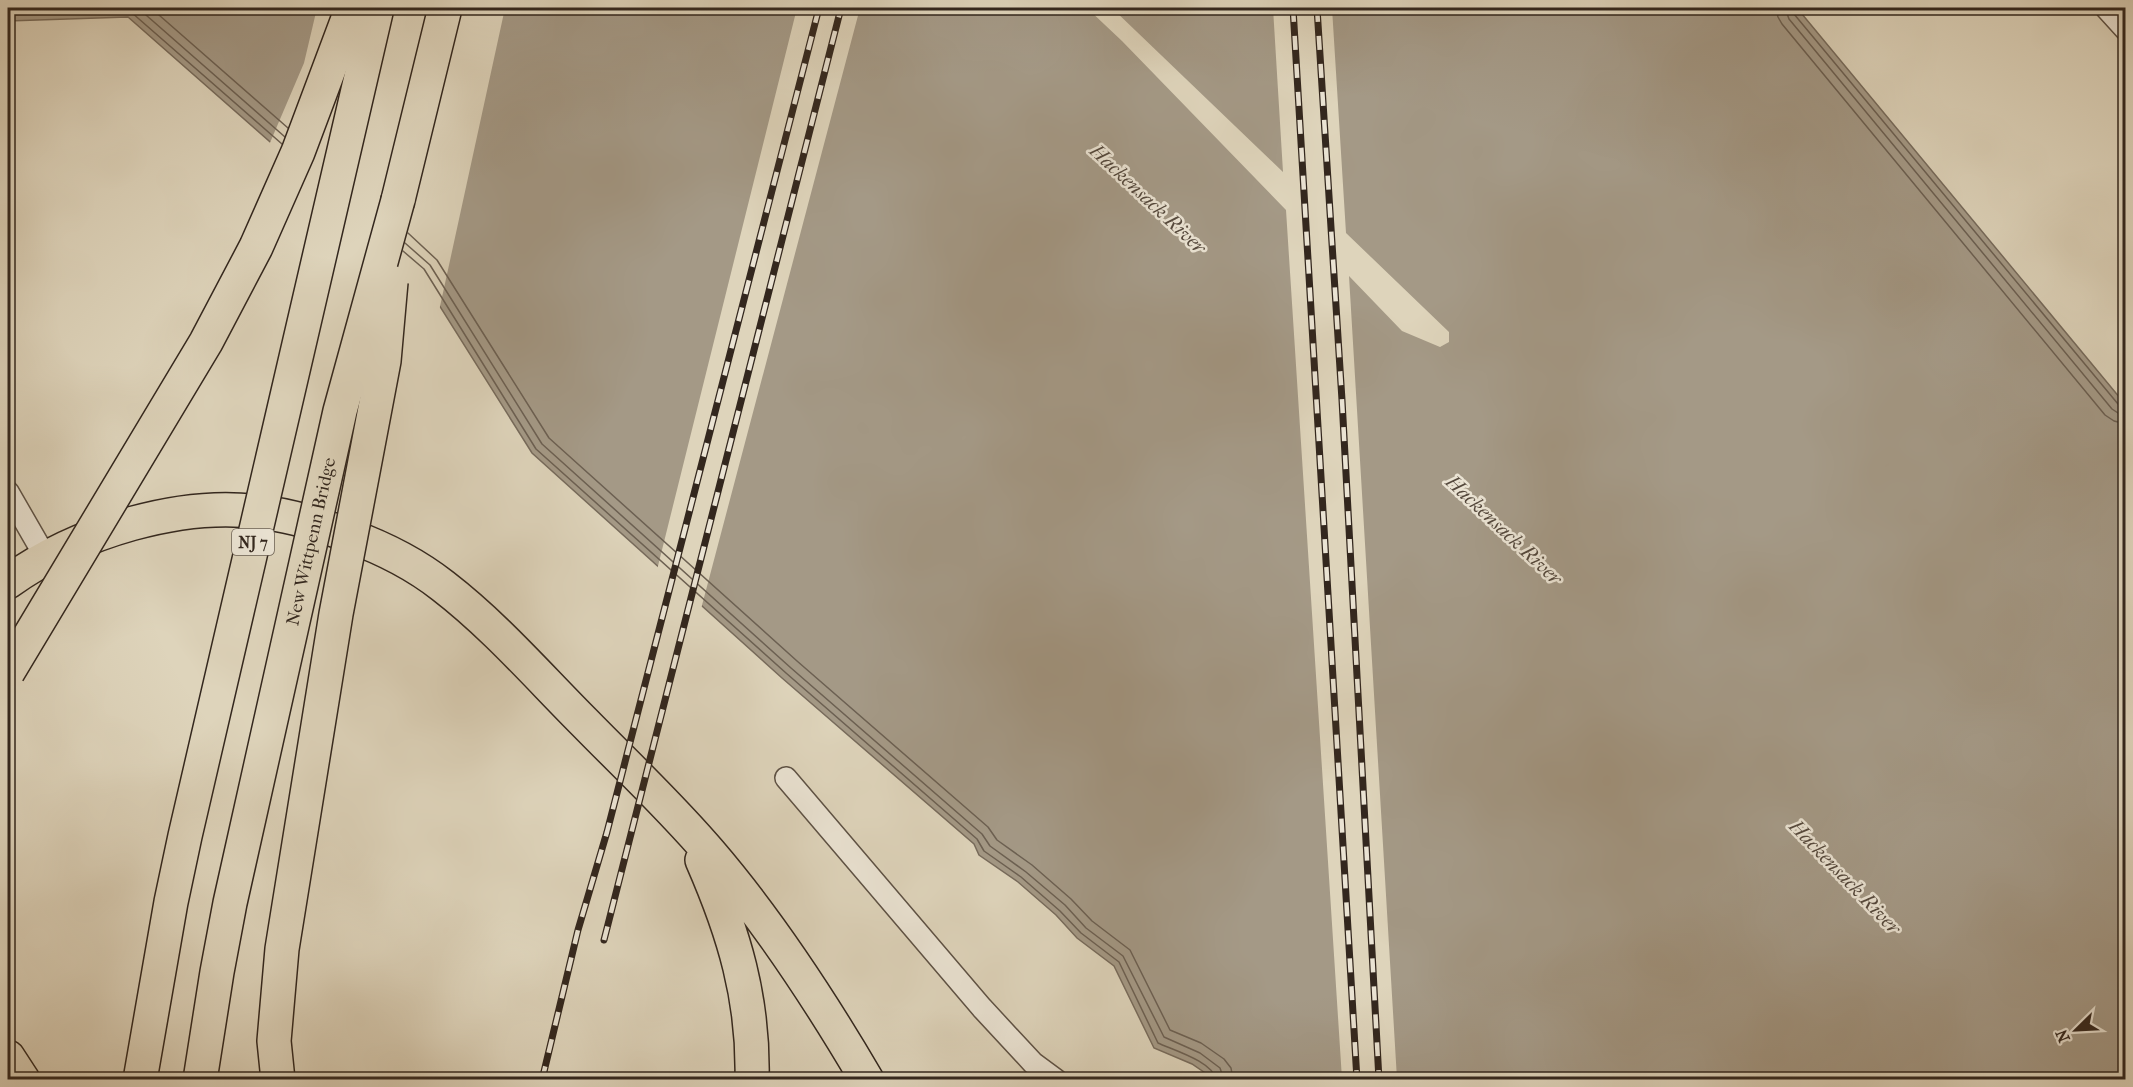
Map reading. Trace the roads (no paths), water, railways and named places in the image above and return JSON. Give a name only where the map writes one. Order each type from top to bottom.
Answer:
[{"type":"highway","points":[[8,672],[206,342],[256,248],[298,152],[352,8]]},
{"type":"highway","name":"NJ 7","points":[[140,1080],[185,836],[376,8]]},
{"type":"highway","name":"New Wittpenn Bridge","points":[[200,1080],[230,903],[340,411],[398,200],[445,8]]},
{"type":"highway","points":[[278,1080],[274,1041],[282,949],[336,614],[384,361],[398,200]]},
{"type":"highway","points":[[8,582],[46,558],[100,533],[164,516],[232,510],[267,513],[330,529],[363,541],[416,567],[467,606],[689,828],[776,936],[867,1080]]},
{"type":"highway","points":[[689,828],[718,897],[739,958],[749,1008],[752,1080]]},
{"type":"highway","points":[[8,1057],[23,1080]]},
{"type":"lane","points":[[2106,8],[2126,30]]},
{"type":"lane","points":[[8,492],[46,558]]},
{"type":"lane","points":[[786,778],[982,1008],[1034,1063],[1056,1080]]},
{"type":"water","name":"Hackensack River","points":[[8,8],[1797,8],[2125,404],[2125,1079],[1214,1079],[1192,1064],[1154,1048],[1114,966],[1077,938],[1056,915],[1018,882],[979,855],[974,844],[782,678],[532,453],[419,273],[128,17],[8,21]]},
{"type":"railway","points":[[542,1080],[578,930],[607,832],[819,8]]},
{"type":"railway","points":[[604,940],[841,8]]},
{"type":"railway","points":[[1293,8],[1357,1080]]},
{"type":"railway","points":[[1317,8],[1342,400],[1379,1080]]}]
